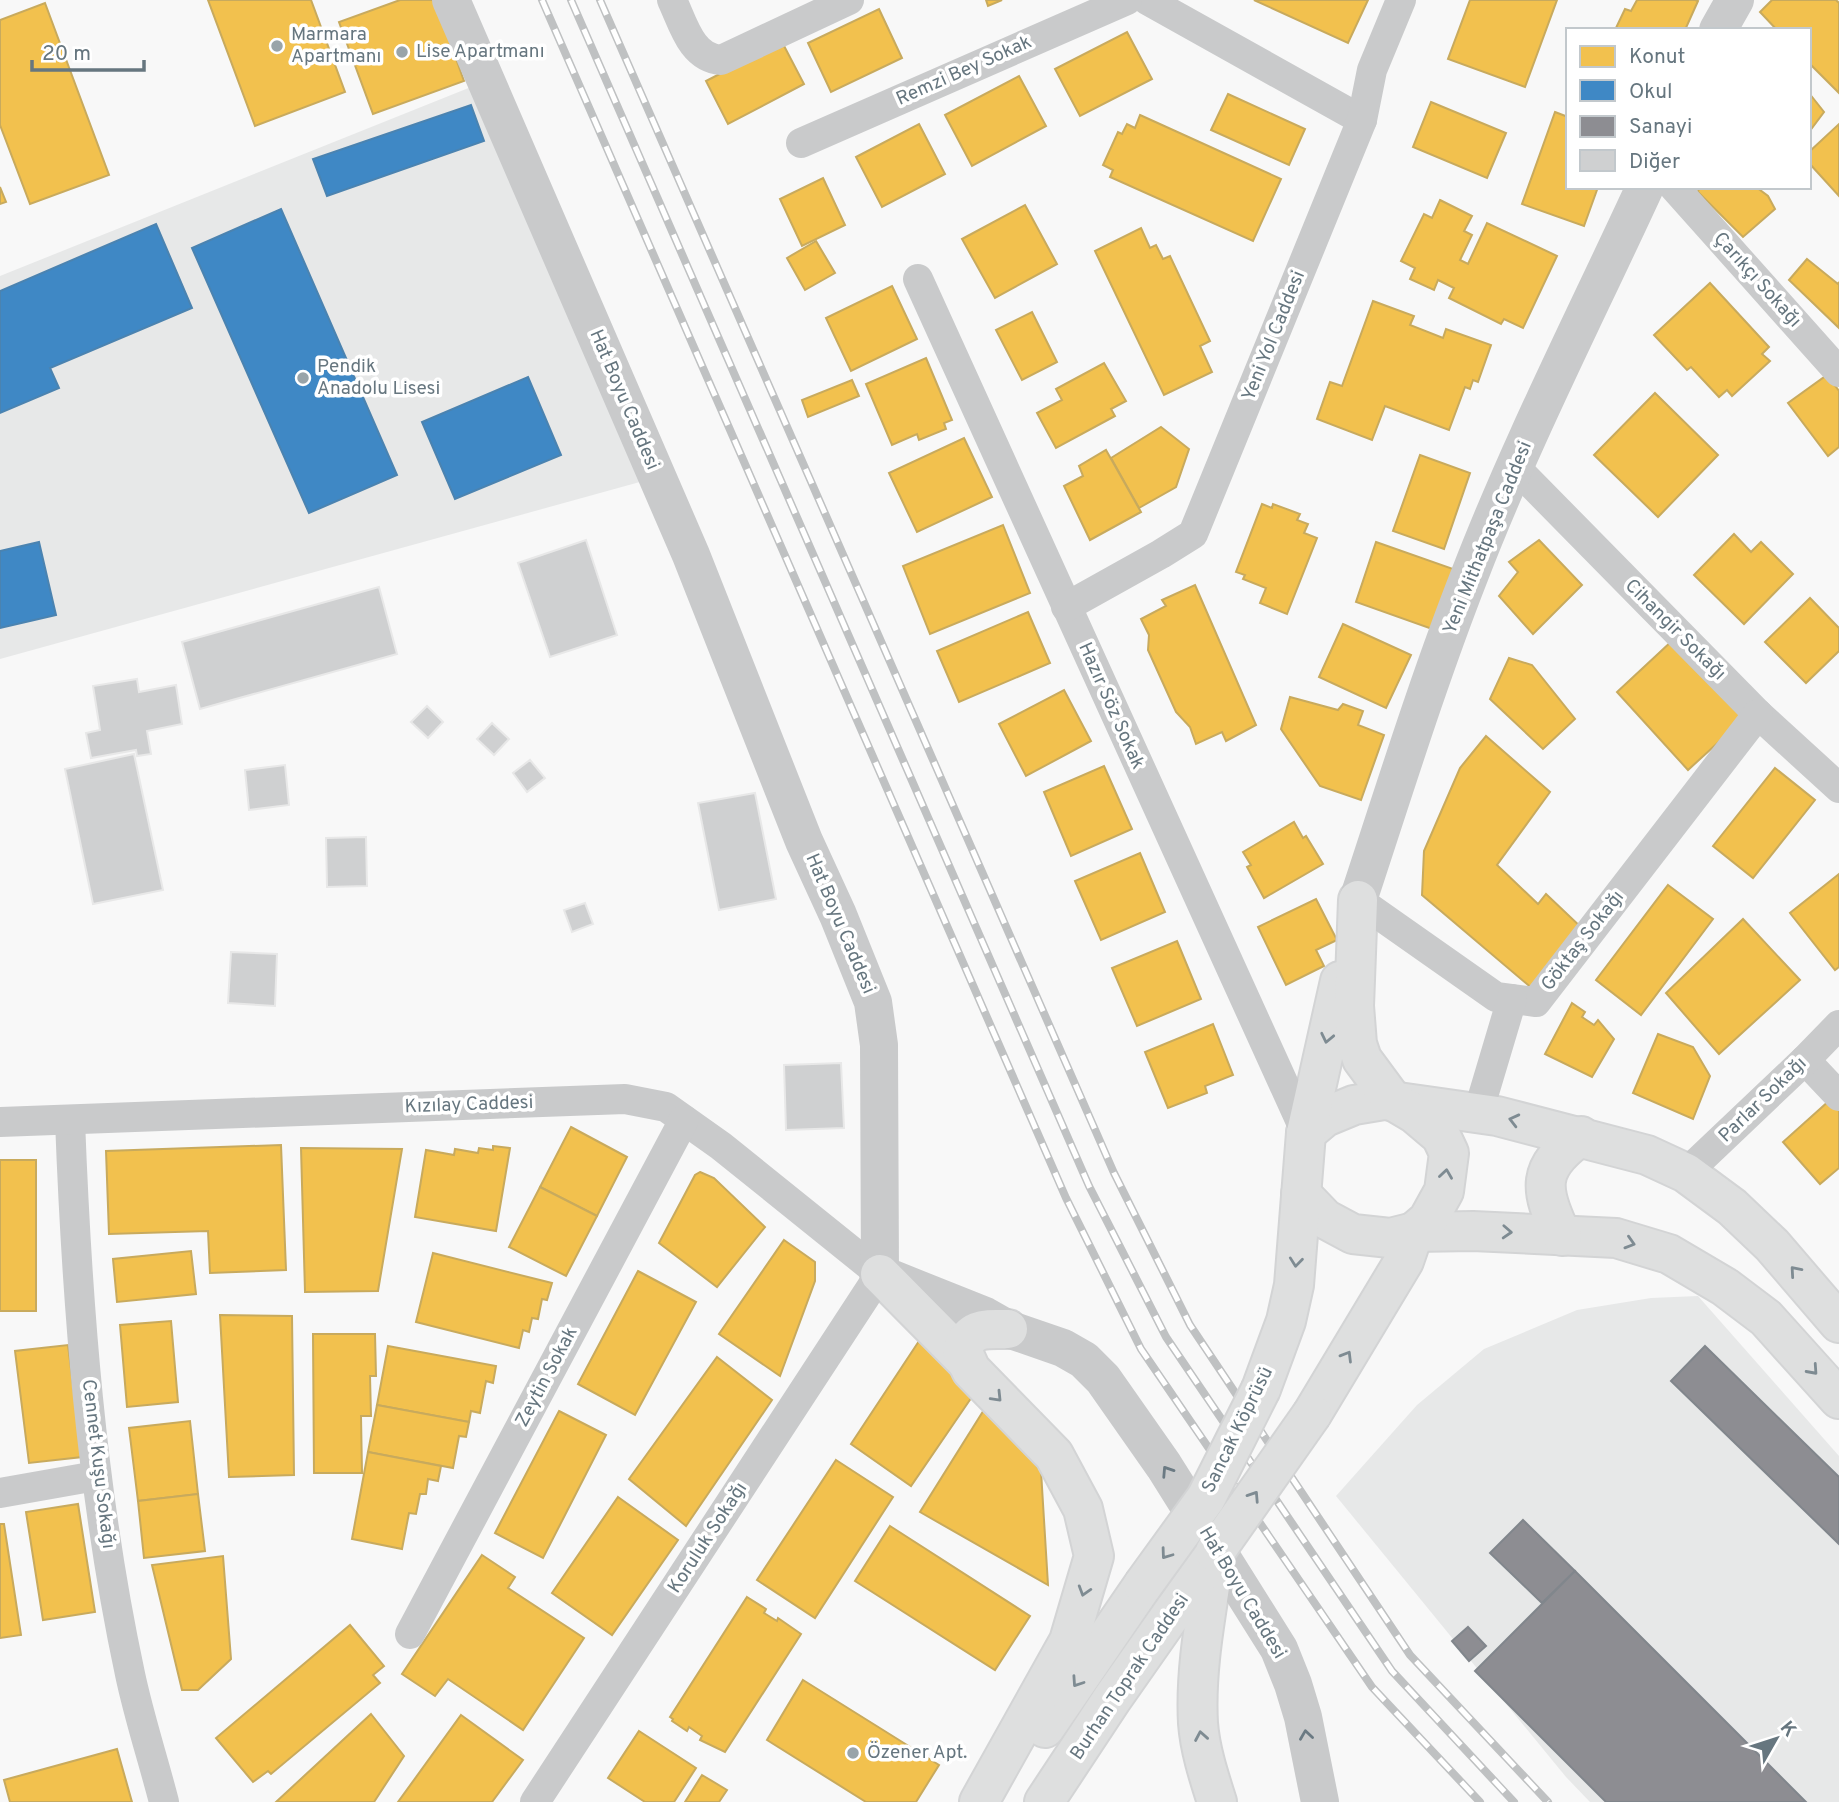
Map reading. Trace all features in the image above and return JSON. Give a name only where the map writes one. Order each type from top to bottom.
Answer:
[{"type":"main road","points":[[1217,1802],[1198,1725],[1199,1666],[1215,1552],[1311,1414],[1404,1261],[1414,1232],[1428,1220],[1444,1191],[1449,1153],[1441,1136],[1415,1114],[1393,1101],[1370,1073],[1357,1044],[1354,1006],[1358,900]]},
{"type":"main road","name":"Sancak Köprüsü","points":[[994,1802],[1206,1498],[1261,1389],[1286,1321],[1291,1297],[1306,1133],[1358,900]]},
{"type":"main road","points":[[1306,1133],[1325,1117],[1354,1105],[1384,1100],[1511,1118],[1647,1155],[1686,1173],[1732,1207],[1772,1245],[1839,1323]]},
{"type":"main road","points":[[1562,1236],[1550,1210],[1545,1184],[1549,1166],[1560,1151],[1581,1136]]},
{"type":"main road","points":[[1301,1194],[1325,1219],[1353,1234],[1390,1238],[1414,1232],[1473,1231],[1616,1238],[1669,1254],[1725,1287],[1766,1318],[1839,1399]]},
{"type":"main road","points":[[880,1274],[966,1361]]},
{"type":"main road","points":[[979,1802],[1069,1641],[1094,1556],[1083,1509],[1054,1455],[971,1370],[966,1361],[962,1350],[966,1339],[973,1332],[1008,1329]]},
{"type":"main road","name":"Burhan Toprak Caddesi","points":[[1044,1802],[1215,1552]]},
{"type":"street","name":"Hat Boyu Caddesi","points":[[451,0],[691,555],[804,841],[838,915],[873,1002],[878,1045],[880,1274],[985,1316],[1008,1329],[1063,1348],[1084,1360],[1103,1379],[1164,1466],[1279,1649],[1303,1717],[1320,1802]]},
{"type":"street","points":[[672,0],[694,46],[707,57],[721,60],[849,0]]},
{"type":"street","name":"Remzi Bey Sokak","points":[[801,143],[1127,0]]},
{"type":"street","points":[[1147,0],[1362,120]]},
{"type":"street","name":"Yeni Yol Caddesi","points":[[1066,607],[1193,534],[1362,120],[1372,70],[1401,0]]},
{"type":"street","points":[[1719,28],[1735,0]]},
{"type":"street","name":"Yeni Mithatpaşa Caddesi","points":[[1358,900],[1431,680],[1470,573],[1644,189]]},
{"type":"street","name":"Çarıkçı Sokağı","points":[[1676,189],[1839,372]]},
{"type":"street","name":"Hazır Söz Sokak","points":[[918,279],[1306,1133]]},
{"type":"street","name":"Cihangir Sokağı","points":[[1516,468],[1758,714],[1839,788]]},
{"type":"street","name":"Göktaş Sokağı","points":[[1512,999],[1536,1002],[1758,714]]},
{"type":"street","points":[[1358,900],[1496,997],[1512,999],[1478,1113]]},
{"type":"street","name":"Parlar Sokağı","points":[[1686,1173],[1839,1025]]},
{"type":"street","points":[[1805,1060],[1839,1096]]},
{"type":"street","name":"Kızılay Caddesi","points":[[0,1122],[625,1099],[666,1107],[721,1146],[880,1274]]},
{"type":"street","name":"Cennet Kuşu Sokağı","points":[[70,1120],[74,1239],[96,1476],[130,1674],[164,1802]]},
{"type":"street","name":"Zeytin Sokak","points":[[410,1634],[684,1120]]},
{"type":"street","name":"Koruluk Sokağı","points":[[535,1802],[880,1274]]},
{"type":"street","points":[[0,1493],[96,1476]]},
{"type":"shaded area","name":"Pendik Anadolu Lisesi","points":[[491,79],[647,480],[0,659],[0,276]]},
{"type":"shaded area","points":[[1698,1296],[1839,1456],[1839,1802],[1590,1802],[1566,1777],[1336,1496],[1417,1405],[1484,1349],[1577,1310],[1651,1298]]},
{"type":"building: Konut","name":"Marmara Apartmanı","points":[[208,0],[311,0],[345,92],[255,126]]},
{"type":"building: Konut","name":"Lise Apartmanı","points":[[400,0],[435,0],[464,81],[373,114],[339,22]]},
{"type":"building: Konut","points":[[986,0],[1002,0],[988,6]]},
{"type":"building: Konut","points":[[1254,0],[1368,0],[1348,43]]},
{"type":"building: Konut","points":[[1470,0],[1557,0],[1525,87],[1448,59]]},
{"type":"building: Konut","points":[[1637,0],[1698,1],[1686,28],[1616,28],[1625,9],[1631,11]]},
{"type":"building: Konut","points":[[1772,0],[1836,0],[1839,3],[1839,93],[1811,65],[1811,28],[1775,28],[1760,12]]},
{"type":"building: Konut","points":[[45,3],[109,175],[30,204],[0,125],[0,20]]},
{"type":"building: Konut","points":[[879,9],[902,58],[831,92],[808,43]]},
{"type":"building: Konut","points":[[1127,32],[1152,79],[1080,116],[1055,69]]},
{"type":"building: Konut","points":[[782,42],[804,84],[728,124],[706,81]]},
{"type":"building: Konut","points":[[1019,76],[1046,126],[972,166],[945,115]]},
{"type":"building: Konut","points":[[1228,94],[1305,129],[1289,165],[1211,130]]},
{"type":"building: Konut","points":[[1811,96],[1824,112],[1811,129]]},
{"type":"building: Konut","points":[[1431,102],[1506,133],[1487,178],[1413,147]]},
{"type":"building: Konut","points":[[1555,112],[1566,116],[1566,189],[1597,189],[1584,226],[1522,204]]},
{"type":"building: Konut","points":[[1140,115],[1281,179],[1253,241],[1110,177],[1113,170],[1103,165],[1118,132],[1122,134],[1127,124],[1135,128]]},
{"type":"building: Konut","points":[[919,124],[945,174],[882,207],[856,157]]},
{"type":"building: Konut","points":[[1839,124],[1839,196],[1811,165],[1811,150]]},
{"type":"building: Konut","points":[[823,178],[845,225],[802,246],[780,199]]},
{"type":"building: Konut","points":[[0,187],[6,202],[0,204]]},
{"type":"building: Konut","points":[[1699,189],[1759,189],[1768,196],[1775,209],[1743,237],[1698,192]]},
{"type":"building: Konut","points":[[1440,200],[1472,216],[1464,231],[1472,235],[1460,260],[1468,264],[1487,223],[1557,256],[1523,328],[1504,319],[1501,324],[1449,298],[1454,288],[1438,280],[1434,290],[1410,279],[1415,268],[1401,261],[1424,214],[1432,218]]},
{"type":"building: Konut","points":[[1025,205],[1057,264],[995,298],[962,239]]},
{"type":"building: Konut","points":[[1141,228],[1150,248],[1156,245],[1163,259],[1170,256],[1210,341],[1200,346],[1212,372],[1164,395],[1095,251]]},
{"type":"building: Konut","points":[[816,241],[835,273],[805,290],[787,258]]},
{"type":"building: Konut","points":[[1807,259],[1838,284],[1839,282],[1839,328],[1789,280]]},
{"type":"building: Konut","points":[[1710,283],[1769,347],[1762,354],[1770,361],[1732,396],[1727,390],[1719,397],[1691,367],[1687,370],[1654,335]]},
{"type":"building: Konut","points":[[892,286],[917,339],[851,371],[826,318]]},
{"type":"building: Konut","points":[[1373,301],[1414,316],[1410,325],[1443,338],[1446,329],[1491,345],[1478,382],[1473,380],[1470,389],[1465,387],[1449,430],[1385,406],[1372,440],[1317,419],[1330,382],[1342,386]]},
{"type":"building: Konut","points":[[1032,312],[1057,362],[1022,380],[996,330]]},
{"type":"building: Konut","points":[[926,358],[952,420],[944,423],[946,429],[919,440],[917,434],[892,445],[866,384]]},
{"type":"building: Konut","points":[[1104,363],[1126,401],[1111,409],[1115,416],[1056,448],[1037,413],[1062,400],[1056,389]]},
{"type":"building: Konut","points":[[1827,375],[1839,391],[1839,447],[1828,456],[1788,403]]},
{"type":"building: Konut","points":[[852,380],[859,396],[808,417],[802,400]]},
{"type":"building: Konut","points":[[1655,393],[1718,455],[1658,517],[1594,455]]},
{"type":"building: Konut","points":[[1161,427],[1189,449],[1176,487],[1139,508],[1111,458]]},
{"type":"building: Konut","points":[[964,438],[992,497],[917,532],[889,473]]},
{"type":"building: Konut","points":[[1106,450],[1141,512],[1090,540],[1064,486],[1083,476],[1079,466]]},
{"type":"building: Konut","points":[[1420,455],[1470,473],[1444,549],[1393,531]]},
{"type":"building: Konut","points":[[1262,504],[1272,508],[1273,504],[1300,514],[1297,520],[1308,524],[1304,533],[1317,538],[1287,614],[1260,603],[1266,588],[1243,579],[1245,575],[1236,572]]},
{"type":"building: Konut","points":[[1003,525],[1030,593],[930,634],[903,566]]},
{"type":"building: Konut","points":[[1734,534],[1751,552],[1761,542],[1793,574],[1744,624],[1694,575]]},
{"type":"building: Konut","points":[[1539,540],[1582,585],[1533,634],[1499,596],[1518,572],[1509,562]]},
{"type":"building: Konut","points":[[1376,542],[1456,570],[1435,630],[1356,602]]},
{"type":"building: Konut","points":[[1195,585],[1256,725],[1226,741],[1222,732],[1196,744],[1190,727],[1176,712],[1148,650],[1149,635],[1141,619],[1166,606],[1162,600]]},
{"type":"building: Konut","points":[[1810,598],[1839,628],[1839,651],[1806,683],[1765,642]]},
{"type":"building: Konut","points":[[1028,612],[1050,663],[959,702],[937,651]]},
{"type":"building: Konut","points":[[1343,624],[1411,655],[1386,708],[1319,677]]},
{"type":"building: Konut","points":[[1673,640],[1745,718],[1688,770],[1617,692]]},
{"type":"building: Konut","points":[[1509,658],[1532,665],[1575,719],[1543,749],[1490,699]]},
{"type":"building: Konut","points":[[1064,690],[1091,741],[1026,776],[999,724]]},
{"type":"building: Konut","points":[[1290,697],[1338,710],[1343,704],[1363,711],[1358,725],[1384,735],[1361,800],[1320,786],[1281,729]]},
{"type":"building: Konut","points":[[1486,736],[1550,792],[1497,865],[1538,904],[1546,894],[1583,929],[1534,990],[1422,895],[1424,851],[1460,768]]},
{"type":"building: Konut","points":[[1104,766],[1132,829],[1071,856],[1044,792]]},
{"type":"building: Konut","points":[[1775,768],[1815,800],[1753,878],[1713,846]]},
{"type":"building: Konut","points":[[1294,822],[1323,864],[1264,898],[1247,867],[1251,865],[1243,852]]},
{"type":"building: Konut","points":[[1140,853],[1165,912],[1101,940],[1075,881]]},
{"type":"building: Konut","points":[[1839,874],[1839,967],[1835,970],[1790,913]]},
{"type":"building: Konut","points":[[1668,885],[1713,919],[1641,1015],[1596,980]]},
{"type":"building: Konut","points":[[1316,899],[1337,940],[1316,950],[1324,966],[1286,985],[1258,927]]},
{"type":"building: Konut","points":[[1743,919],[1800,980],[1719,1054],[1666,993]]},
{"type":"building: Konut","points":[[1177,941],[1201,999],[1137,1026],[1112,968]]},
{"type":"building: Konut","points":[[1572,1003],[1585,1012],[1582,1017],[1594,1025],[1598,1020],[1614,1039],[1592,1077],[1545,1054]]},
{"type":"building: Konut","points":[[1213,1024],[1233,1075],[1205,1086],[1207,1093],[1168,1108],[1145,1052]]},
{"type":"building: Konut","points":[[1658,1034],[1693,1047],[1710,1076],[1693,1119],[1633,1093]]},
{"type":"building: Konut","points":[[1830,1100],[1839,1110],[1839,1168],[1820,1184],[1783,1142]]},
{"type":"building: Konut","points":[[571,1127],[627,1157],[597,1216],[540,1187]]},
{"type":"building: Konut","points":[[281,1145],[286,1270],[210,1273],[208,1231],[109,1234],[106,1151]]},
{"type":"building: Konut","points":[[493,1146],[510,1148],[496,1231],[415,1217],[426,1150],[454,1155],[455,1149],[478,1153],[479,1148],[493,1150]]},
{"type":"building: Konut","points":[[301,1148],[402,1149],[378,1291],[305,1292]]},
{"type":"building: Konut","points":[[0,1160],[36,1160],[36,1311],[0,1311]]},
{"type":"building: Konut","points":[[700,1172],[714,1178],[765,1227],[717,1287],[659,1243],[695,1175]]},
{"type":"building: Konut","points":[[540,1187],[597,1216],[566,1276],[509,1247]]},
{"type":"building: Konut","points":[[784,1240],[815,1262],[815,1281],[780,1376],[719,1334]]},
{"type":"building: Konut","points":[[191,1251],[196,1294],[117,1302],[113,1259]]},
{"type":"building: Konut","points":[[433,1253],[552,1283],[547,1300],[542,1299],[538,1319],[532,1318],[529,1332],[523,1330],[519,1348],[416,1322]]},
{"type":"building: Konut","points":[[638,1271],[696,1302],[635,1415],[578,1384]]},
{"type":"building: Konut","points":[[220,1315],[292,1316],[294,1475],[229,1477]]},
{"type":"building: Konut","points":[[171,1321],[178,1402],[127,1407],[120,1325]]},
{"type":"building: Konut","points":[[313,1334],[375,1334],[376,1376],[370,1376],[371,1416],[361,1416],[362,1473],[314,1473]]},
{"type":"building: Konut","points":[[921,1338],[976,1391],[911,1486],[851,1444]]},
{"type":"building: Konut","points":[[68,1345],[82,1457],[29,1463],[15,1351]]},
{"type":"building: Konut","points":[[388,1346],[496,1366],[493,1383],[486,1381],[480,1413],[471,1411],[469,1422],[377,1405]]},
{"type":"building: Konut","points":[[717,1357],[772,1400],[686,1526],[629,1479]]},
{"type":"building: Konut","points":[[377,1405],[469,1422],[466,1437],[459,1436],[453,1468],[368,1452]]},
{"type":"building: Konut","points":[[987,1405],[1041,1471],[1048,1585],[920,1512]]},
{"type":"building: Konut","points":[[559,1411],[606,1435],[543,1558],[495,1533]]},
{"type":"building: Konut","points":[[190,1421],[198,1494],[138,1501],[129,1428]]},
{"type":"building: Konut","points":[[368,1452],[441,1466],[438,1481],[428,1479],[426,1494],[420,1494],[416,1514],[409,1513],[402,1549],[352,1539]]},
{"type":"building: Konut","points":[[836,1460],[893,1497],[815,1618],[757,1580]]},
{"type":"building: Konut","points":[[198,1494],[205,1551],[144,1558],[138,1501]]},
{"type":"building: Konut","points":[[618,1497],[678,1540],[612,1635],[552,1593]]},
{"type":"building: Konut","points":[[78,1504],[95,1612],[43,1620],[26,1512]]},
{"type":"building: Konut","points":[[0,1524],[4,1524],[21,1635],[0,1638]]},
{"type":"building: Konut","points":[[890,1526],[1030,1616],[995,1670],[855,1581]]},
{"type":"building: Konut","points":[[482,1555],[515,1577],[508,1588],[584,1638],[523,1730],[448,1679],[435,1696],[402,1674]]},
{"type":"building: Konut","points":[[223,1556],[231,1659],[198,1690],[182,1690],[152,1565]]},
{"type":"building: Konut","points":[[747,1597],[766,1609],[764,1613],[777,1621],[778,1618],[801,1634],[725,1752],[700,1740],[702,1736],[689,1727],[687,1731],[670,1717]]},
{"type":"building: Konut","points":[[350,1625],[384,1666],[373,1675],[380,1683],[271,1774],[268,1771],[253,1782],[216,1738]]},
{"type":"building: Konut","name":"Özener Apt.","points":[[803,1680],[939,1765],[916,1802],[866,1802],[767,1740]]},
{"type":"building: Konut","points":[[371,1714],[404,1756],[374,1802],[276,1802]]},
{"type":"building: Konut","points":[[461,1715],[523,1760],[492,1802],[398,1802]]},
{"type":"building: Konut","points":[[639,1731],[696,1768],[674,1802],[645,1802],[608,1778]]},
{"type":"building: Konut","points":[[117,1749],[132,1802],[10,1802],[4,1780]]},
{"type":"building: Konut","points":[[702,1775],[727,1790],[719,1802],[685,1802]]},
{"type":"building: Okul","points":[[471,105],[484,141],[327,196],[313,159]]},
{"type":"building: Okul","points":[[281,209],[397,475],[309,513],[192,248]]},
{"type":"building: Okul","points":[[156,224],[192,308],[50,368],[59,388],[0,413],[0,291]]},
{"type":"building: Okul","points":[[528,377],[561,455],[455,499],[422,422]]},
{"type":"building: Okul","points":[[39,542],[56,615],[0,628],[0,551]]},
{"type":"building: Sanayi","points":[[1705,1346],[1839,1477],[1839,1544],[1671,1381]]},
{"type":"building: Sanayi","points":[[1523,1520],[1575,1571],[1542,1603],[1490,1553]]},
{"type":"building: Sanayi","points":[[1575,1571],[1806,1802],[1606,1802],[1475,1671]]},
{"type":"building: Sanayi","points":[[1468,1627],[1486,1646],[1469,1661],[1452,1641]]},
{"type":"building: Diğer","points":[[586,540],[617,635],[550,657],[518,563]]},
{"type":"building: Diğer","points":[[379,587],[397,654],[200,709],[182,642]]},
{"type":"building: Diğer","points":[[137,679],[139,692],[176,685],[182,724],[147,731],[151,754],[137,756],[136,750],[91,758],[86,733],[100,730],[93,686]]},
{"type":"building: Diğer","points":[[427,706],[443,722],[428,738],[411,722]]},
{"type":"building: Diğer","points":[[492,723],[509,739],[494,755],[477,739]]},
{"type":"building: Diğer","points":[[134,754],[163,890],[93,904],[65,769]]},
{"type":"building: Diğer","points":[[530,760],[545,778],[527,792],[513,773]]},
{"type":"building: Diğer","points":[[285,765],[289,805],[249,810],[245,770]]},
{"type":"building: Diğer","points":[[755,793],[776,899],[719,910],[698,803]]},
{"type":"building: Diğer","points":[[366,837],[367,886],[327,887],[326,838]]},
{"type":"building: Diğer","points":[[585,903],[593,924],[572,932],[564,910]]},
{"type":"building: Diğer","points":[[231,952],[277,954],[275,1006],[228,1003]]},
{"type":"building: Diğer","points":[[841,1063],[844,1128],[786,1130],[784,1065]]},
{"type":"railway","points":[[542,0],[1066,1198],[1141,1349],[1372,1687],[1480,1802]]},
{"type":"railway","points":[[571,0],[1089,1186],[1166,1337],[1392,1671],[1514,1802]]},
{"type":"railway","points":[[600,0],[1114,1173],[1190,1325],[1410,1655],[1548,1802]]},
{"type":"place","name":"Marmara Apartmanı","points":[[277,46]]},
{"type":"place","name":"Lise Apartmanı","points":[[402,52]]},
{"type":"place","name":"Pendik Anadolu Lisesi","points":[[303,378]]},
{"type":"place","name":"Özener Apt.","points":[[853,1753]]}]
